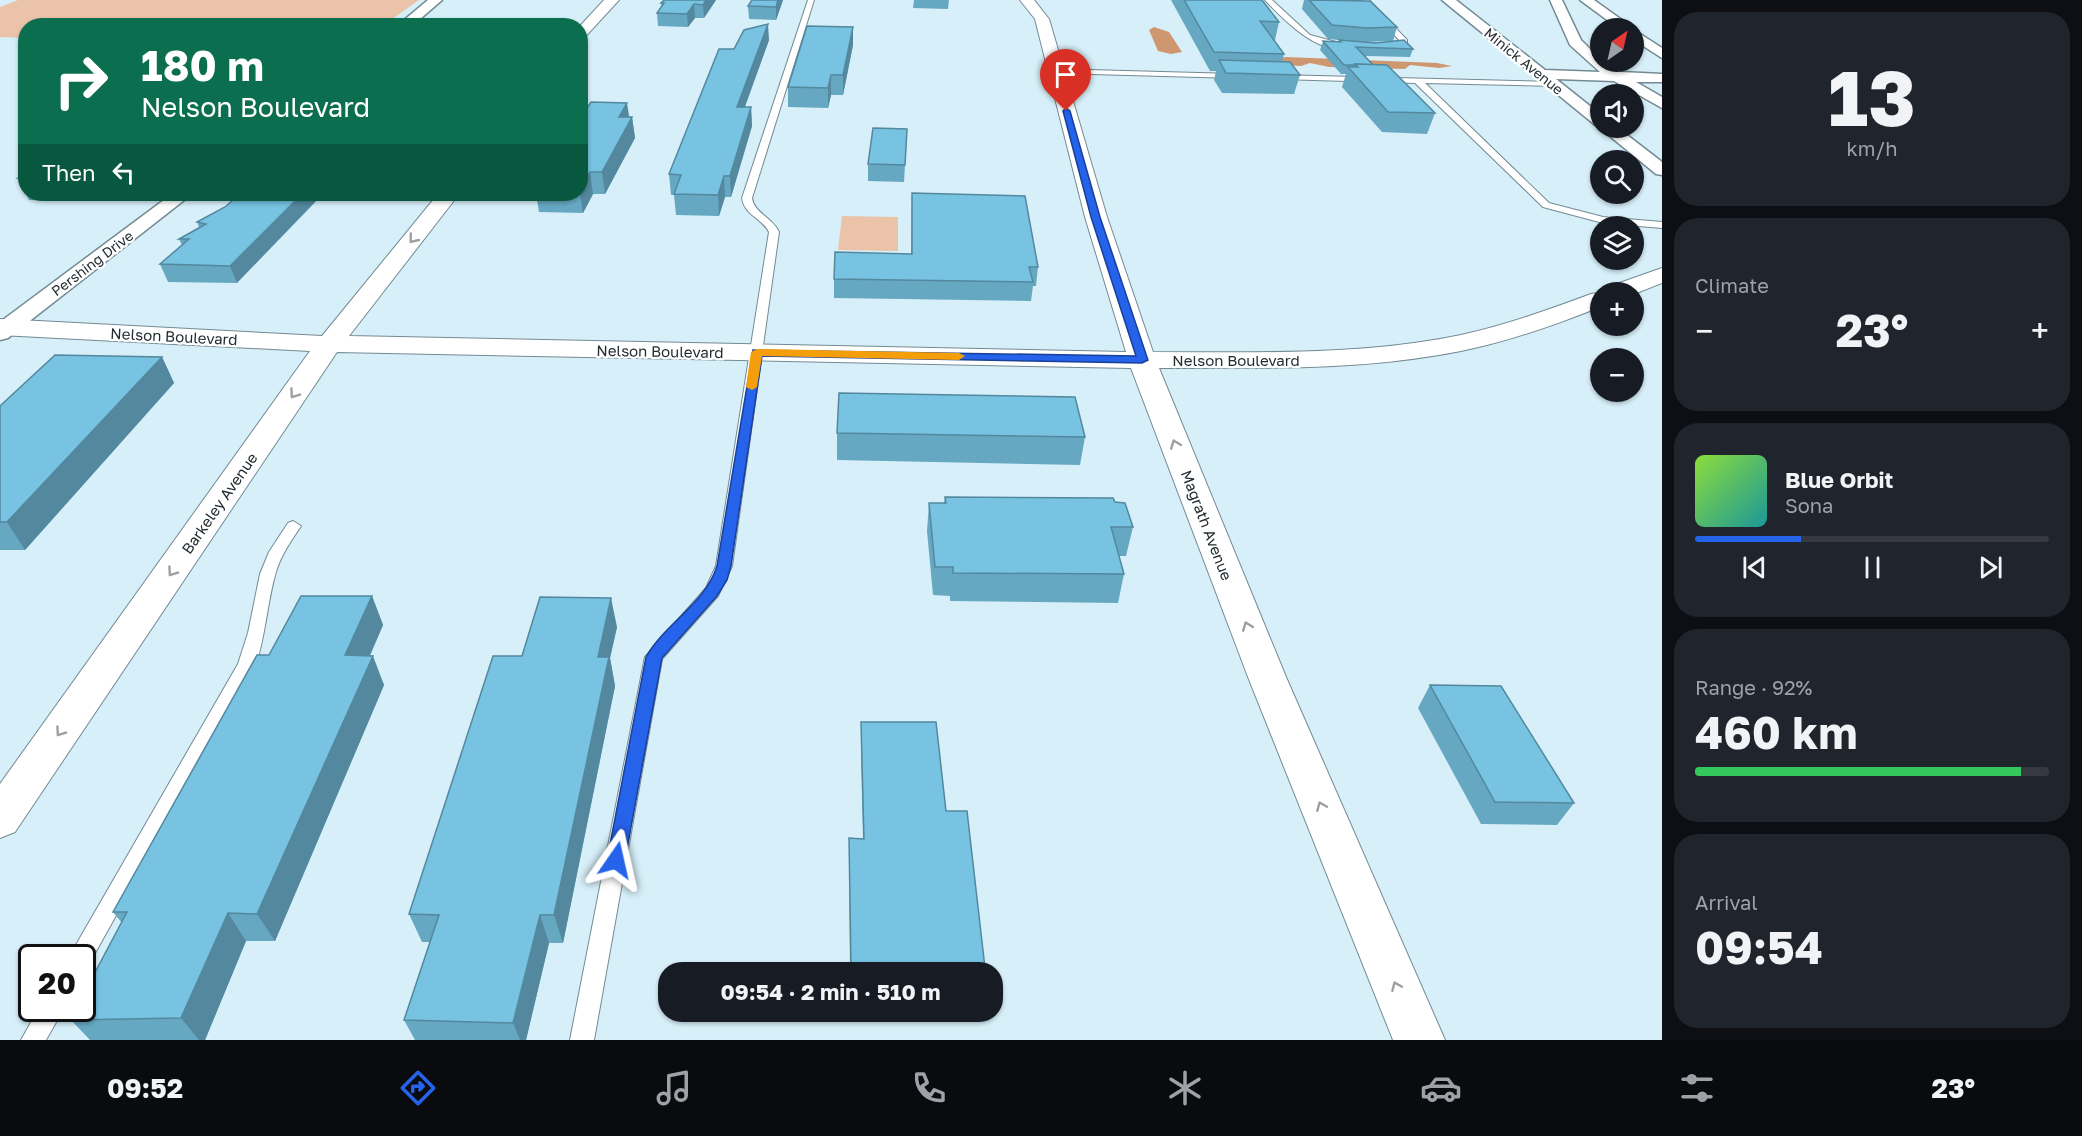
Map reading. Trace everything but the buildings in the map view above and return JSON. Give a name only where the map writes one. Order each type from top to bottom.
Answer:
[{"type":"main road","points":[[588,26],[612,0]]},
{"type":"main road","name":"Magrath Avenue","points":[[1027,0],[1042,20],[1096,217],[1142,360],[1267,677],[1419,1040]]},
{"type":"main road","name":"Barkeley Avenue","points":[[0,819],[329,344],[443,201]]},
{"type":"main road","points":[[1643,282],[1662,275]]},
{"type":"main road","name":"Nelson Boulevard","points":[[3,329],[329,344],[1142,360],[1308,360],[1400,353],[1461,343],[1501,334],[1590,303]]},
{"type":"street","points":[[413,18],[436,0]]},
{"type":"street","name":"Minick Avenue","points":[[1448,0],[1590,113]]},
{"type":"street","points":[[1556,0],[1562,8],[1573,40],[1580,49],[1662,103]]},
{"type":"street","points":[[1586,0],[1612,18]]},
{"type":"street","points":[[1644,41],[1662,54]]},
{"type":"street","points":[[1542,74],[1662,78]]},
{"type":"street","points":[[1621,138],[1662,170]]},
{"type":"street","name":"Pershing Drive","points":[[3,329],[174,201]]},
{"type":"lane","points":[[582,1040],[654,657],[661,646],[712,592],[719,580],[729,532],[774,232],[770,224],[749,207],[747,198],[811,0]]},
{"type":"lane","points":[[1268,0],[1306,37],[1320,42],[1351,45]]},
{"type":"lane","points":[[1365,0],[1404,42],[1396,46],[1381,46]]},
{"type":"lane","points":[[1055,71],[1239,76]]},
{"type":"lane","points":[[1274,77],[1554,84]]},
{"type":"lane","points":[[1417,80],[1546,206],[1570,214],[1606,221],[1662,225]]},
{"type":"lane","points":[[88,944],[247,664],[254,648],[266,579],[279,548],[292,526]]},
{"type":"lane","points":[[33,1040],[44,1022]]},
{"type":"shaded area","points":[[18,0],[419,0],[394,18],[18,18],[18,38],[0,37],[0,7]]},
{"type":"shaded area","points":[[1154,27],[1169,32],[1182,52],[1171,54],[1158,51],[1149,30]]},
{"type":"shaded area","points":[[1278,58],[1437,63],[1452,66],[1439,68],[1410,65],[1405,69],[1329,67],[1310,63],[1301,66],[1274,65]]},
{"type":"shaded area","points":[[842,216],[898,217],[898,251],[838,250]]},
{"type":"slow traffic","points":[[752,387],[757,352],[959,356]]},
{"type":"route","points":[[616,860],[654,657],[661,646],[712,592],[724,566],[757,352],[1142,360],[1096,217],[1066,111]]}]
